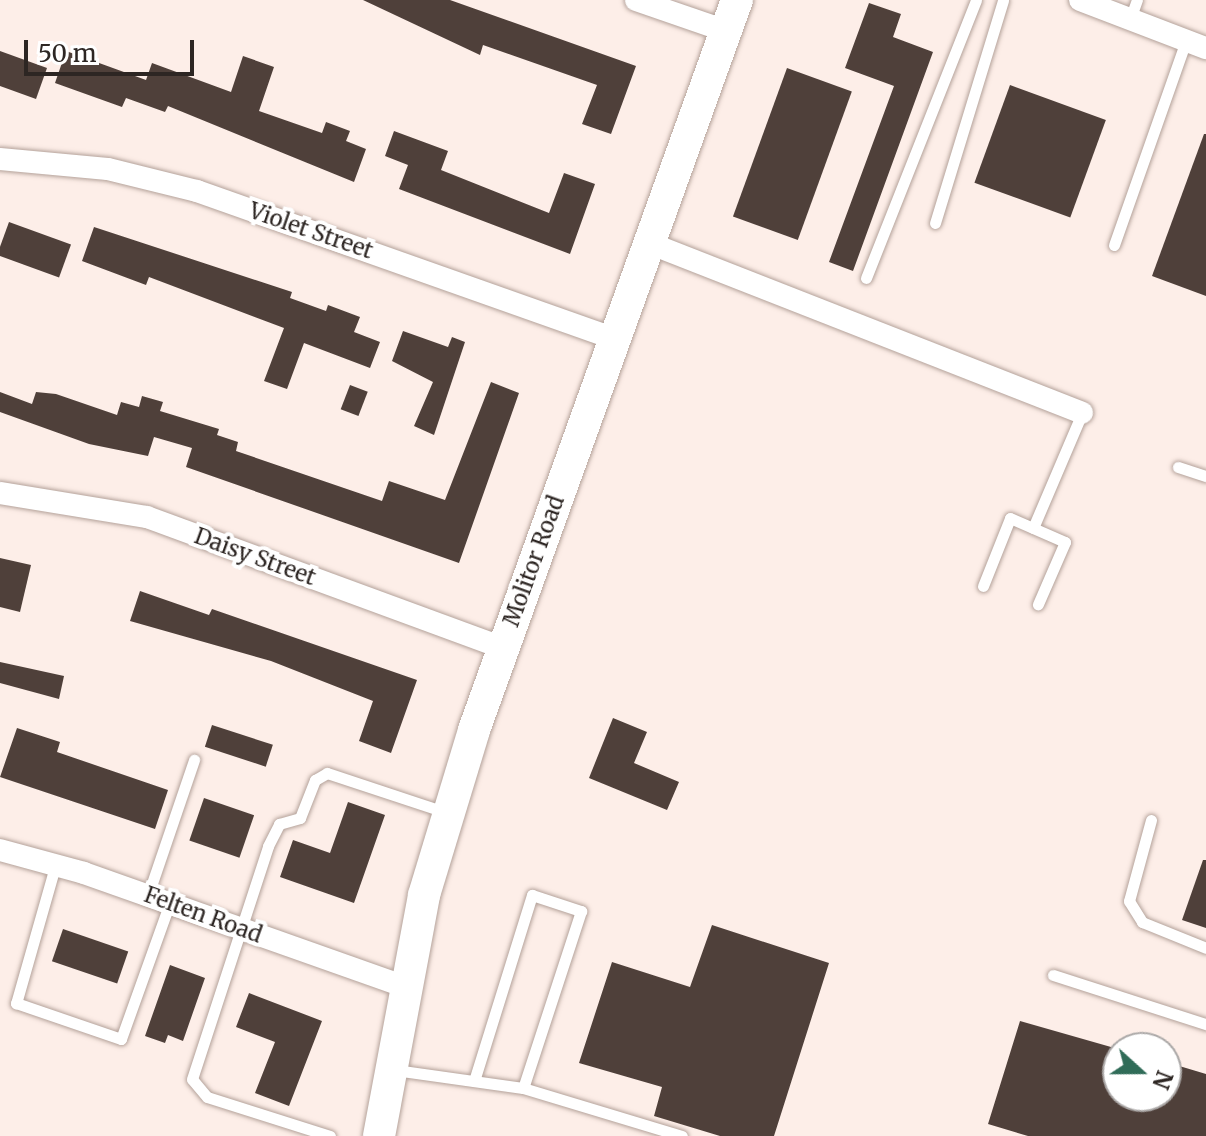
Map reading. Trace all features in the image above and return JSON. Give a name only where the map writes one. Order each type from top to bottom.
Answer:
[{"type":"street","points":[[636,0],[726,31]]},
{"type":"street","name":"Molitor Road","points":[[379,1136],[403,986],[448,813],[503,648],[737,0]]},
{"type":"street","points":[[1080,0],[1134,10],[1196,44]]},
{"type":"street","name":"Violet Street","points":[[0,159],[63,162],[170,183],[614,339]]},
{"type":"street","points":[[649,243],[1082,413]]},
{"type":"street","name":"Daisy Street","points":[[0,493],[147,517],[503,648]]},
{"type":"street","name":"Felten Road","points":[[0,850],[56,863],[403,986]]},
{"type":"lane","points":[[866,278],[976,0]]},
{"type":"lane","points":[[935,223],[1003,0]]},
{"type":"lane","points":[[1114,245],[1196,44]]},
{"type":"lane","points":[[1033,528],[1082,413]]},
{"type":"lane","points":[[1178,467],[1206,476]]},
{"type":"lane","points":[[983,586],[1010,518],[1065,542],[1038,604]]},
{"type":"lane","points":[[148,895],[194,760]]},
{"type":"lane","points":[[330,1136],[207,1097],[192,1079],[240,927],[279,824],[300,818],[315,780],[327,773],[448,813]]},
{"type":"lane","points":[[1151,820],[1129,901],[1142,922],[1206,948]]},
{"type":"lane","points":[[56,863],[16,1003],[31,1009],[121,1039],[170,902]]},
{"type":"lane","points":[[474,1081],[532,895],[581,911],[523,1088]]},
{"type":"lane","points":[[1053,975],[1206,1024]]},
{"type":"lane","points":[[389,1069],[523,1088],[682,1136]]},
{"type":"building","points":[[363,0],[450,0],[636,66],[611,134],[582,124],[597,85],[483,45],[480,55]]},
{"type":"building","points":[[869,3],[901,14],[893,37],[933,52],[853,271],[829,262],[894,86],[845,68]]},
{"type":"building","points":[[0,51],[47,68],[36,99],[0,86]]},
{"type":"building","points":[[66,51],[146,80],[152,63],[231,92],[243,56],[274,67],[259,111],[322,133],[326,122],[350,131],[346,141],[366,149],[354,182],[168,106],[165,112],[126,98],[122,107],[55,83]]},
{"type":"building","points":[[787,68],[852,92],[798,240],[733,216]]},
{"type":"building","points":[[1010,85],[1106,120],[1070,218],[974,183]]},
{"type":"building","points":[[394,131],[448,151],[441,170],[549,213],[564,173],[595,184],[570,254],[399,189],[408,165],[385,156]]},
{"type":"building","points":[[1206,134],[1206,296],[1152,276]]},
{"type":"building","points":[[9,222],[71,245],[59,277],[0,256]]},
{"type":"building","points":[[94,227],[292,292],[290,298],[326,311],[328,305],[360,317],[354,332],[380,342],[370,368],[304,343],[287,389],[264,381],[284,328],[149,277],[146,285],[82,261]]},
{"type":"building","points":[[403,331],[448,347],[452,337],[465,342],[434,435],[414,426],[433,382],[392,361]]},
{"type":"building","points":[[491,382],[519,393],[459,563],[186,467],[192,448],[154,437],[148,456],[89,444],[0,412],[0,392],[32,404],[36,392],[56,394],[117,415],[121,402],[139,407],[142,396],[163,402],[160,411],[219,429],[217,435],[238,442],[236,451],[382,501],[389,481],[445,500]]},
{"type":"building","points":[[350,385],[368,392],[358,416],[341,409]]},
{"type":"building","points":[[0,558],[31,565],[20,612],[0,607]]},
{"type":"building","points":[[140,591],[209,615],[212,609],[417,680],[391,753],[359,741],[373,701],[271,661],[130,621]]},
{"type":"building","points":[[0,662],[64,676],[59,699],[0,683]]},
{"type":"building","points":[[613,718],[647,732],[634,763],[679,782],[667,810],[589,778]]},
{"type":"building","points":[[212,725],[273,745],[266,767],[205,747]]},
{"type":"building","points":[[17,728],[60,742],[57,752],[168,790],[155,829],[0,777]]},
{"type":"building","points":[[204,798],[254,815],[239,858],[189,841]]},
{"type":"building","points":[[348,802],[385,815],[354,903],[280,877],[293,840],[330,853]]},
{"type":"building","points":[[1203,860],[1206,860],[1206,928],[1182,920]]},
{"type":"building","points":[[712,925],[829,963],[774,1136],[720,1136],[654,1116],[662,1087],[579,1063],[612,962],[690,987]]},
{"type":"building","points":[[63,929],[128,951],[117,984],[52,961]]},
{"type":"building","points":[[170,965],[205,978],[183,1041],[168,1035],[165,1043],[145,1036]]},
{"type":"building","points":[[249,993],[322,1021],[289,1106],[255,1093],[275,1042],[236,1027]]},
{"type":"building","points":[[1020,1021],[1102,1044],[1102,1112],[1182,1112],[1182,1067],[1206,1074],[1206,1136],[1028,1136],[988,1124]]}]
